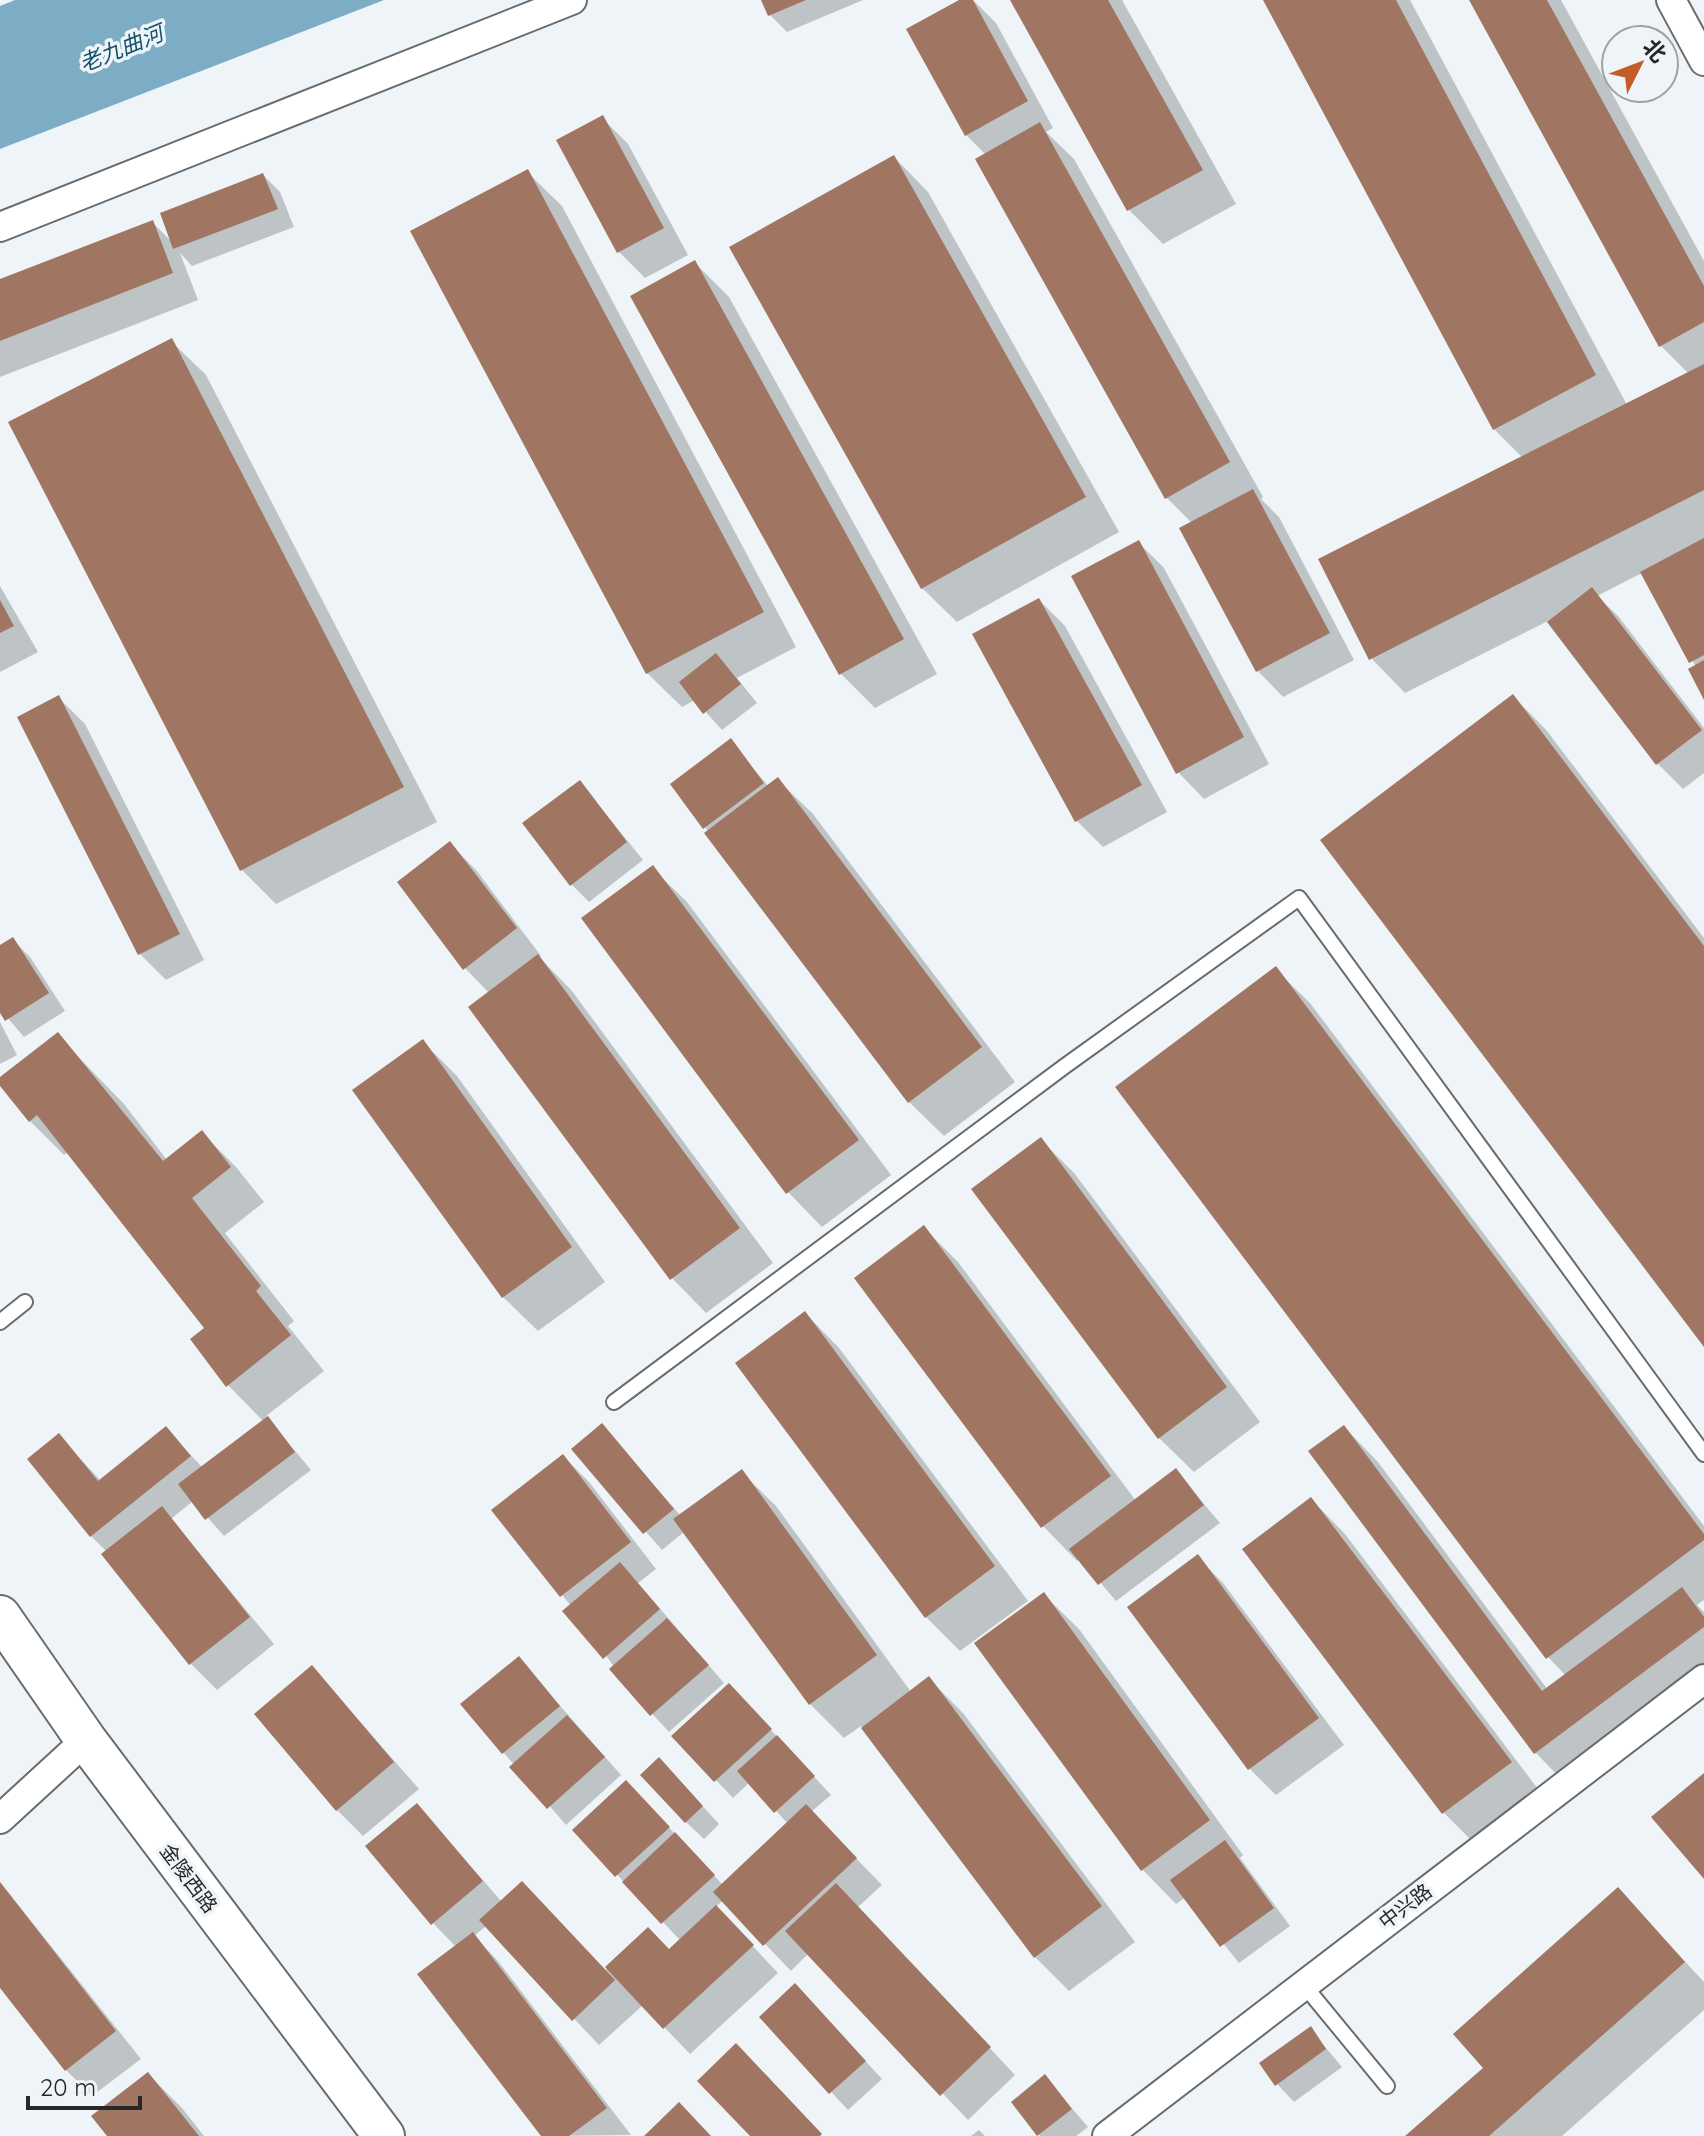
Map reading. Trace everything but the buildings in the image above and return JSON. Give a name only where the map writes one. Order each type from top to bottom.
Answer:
[{"type":"main road","name":"金陵西路","points":[[0,1616],[86,1740],[384,2136]]},
{"type":"street","points":[[0,227],[572,0]]},
{"type":"street","points":[[1671,0],[1704,61]]},
{"type":"street","name":"中兴路","points":[[1107,2136],[1704,1679]]},
{"type":"street","points":[[0,1819],[86,1740]]},
{"type":"lane","points":[[614,1402],[1065,1066],[1299,898],[1704,1454]]},
{"type":"lane","points":[[0,1322],[25,1302]]},
{"type":"lane","points":[[1302,1984],[1387,2086]]},
{"type":"water","name":"老九曲河","points":[[15,0],[384,0],[0,149],[0,6]]}]
